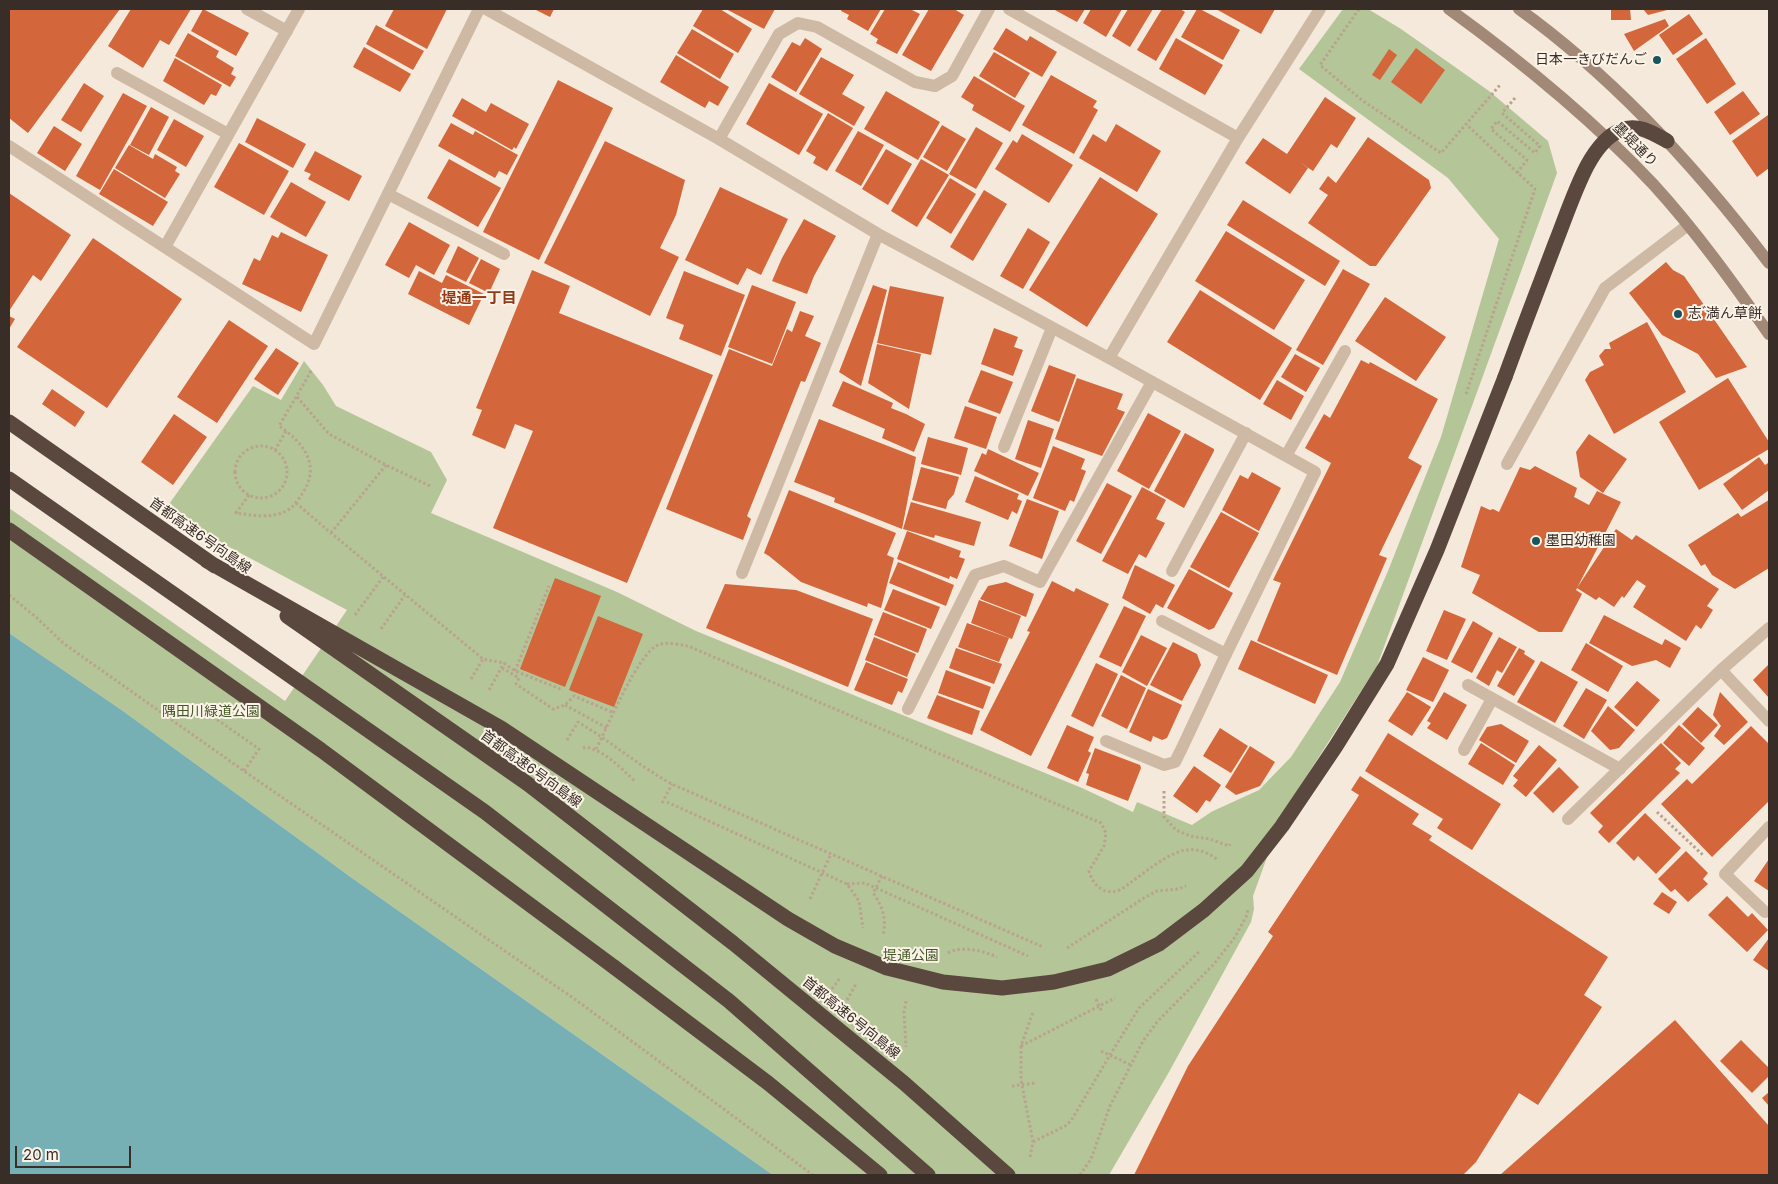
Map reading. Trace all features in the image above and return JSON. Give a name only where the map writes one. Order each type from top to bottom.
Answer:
[{"type":"highway","points":[[207,561],[501,728],[788,919],[835,946],[888,968],[943,982],[1002,988],[1054,982],[1108,969],[1158,944],[1204,910],[1247,871],[1282,826],[1336,746],[1387,664],[1437,550],[1571,203],[1587,167],[1608,139],[1620,130],[1632,127],[1647,130],[1667,141]]},
{"type":"highway","name":"首都高速6号向島線","points":[[9,422],[528,784],[733,943],[904,1082],[1008,1175]]},
{"type":"highway","points":[[9,479],[486,812],[729,1001],[928,1175]]},
{"type":"highway","points":[[9,530],[321,750],[606,961],[768,1083],[880,1175]]},
{"type":"main road","name":"墨堤通り","points":[[1449,9],[1509,52],[1547,83],[1608,139],[1653,185],[1688,225],[1722,268],[1769,334]]},
{"type":"main road","name":"墨堤通り","points":[[1519,9],[1531,14],[1602,78],[1667,141],[1736,220],[1769,263]]},
{"type":"street","points":[[247,9],[287,31]]},
{"type":"street","points":[[164,247],[299,9]]},
{"type":"street","points":[[9,146],[314,344],[478,9]]},
{"type":"street","points":[[486,9],[719,139],[878,234],[1109,358],[1315,472],[1175,762],[1164,765],[1106,741]]},
{"type":"street","points":[[719,139],[779,34],[798,23],[817,27],[915,82],[935,86],[952,76],[989,9]]},
{"type":"street","points":[[1008,9],[1238,138]]},
{"type":"street","points":[[1109,358],[1238,138],[1320,9]]},
{"type":"street","points":[[117,73],[228,134]]},
{"type":"street","points":[[388,194],[504,254]]},
{"type":"street","points":[[1507,464],[1605,288],[1688,225]]},
{"type":"street","points":[[742,572],[878,234]]},
{"type":"street","points":[[1004,447],[1052,328]]},
{"type":"street","points":[[1286,456],[1345,351]]},
{"type":"street","points":[[908,709],[975,575],[1004,566],[1040,582],[1152,382]]},
{"type":"street","points":[[1172,571],[1246,434]]},
{"type":"street","points":[[1162,621],[1226,654]]},
{"type":"street","points":[[1568,819],[1721,670],[1769,628]]},
{"type":"street","points":[[1721,670],[1769,721]]},
{"type":"street","points":[[1468,685],[1620,769]]},
{"type":"street","points":[[1464,750],[1492,699]]},
{"type":"street","points":[[1765,912],[1725,874],[1769,828]]},
{"type":"path","points":[[1359,9],[1320,65],[1363,101],[1442,153],[1500,85]]},
{"type":"path","points":[[1515,98],[1502,113],[1540,146],[1535,153],[1496,121],[1491,129],[1527,160],[1517,172]]},
{"type":"path","points":[[1465,395],[1535,189],[1466,124]]},
{"type":"path","points":[[249,495],[236,513],[264,516],[287,511],[306,488],[310,474],[309,458],[298,440],[279,426],[310,374],[314,344]]},
{"type":"path","points":[[297,397],[328,434],[430,486]]},
{"type":"path","points":[[275,450],[286,431]]},
{"type":"path","points":[[259,445],[267,446],[280,454],[287,465],[287,475],[284,484],[278,492],[269,497],[260,498],[249,495],[239,486],[236,479],[236,463],[240,456],[252,447],[259,445]]},
{"type":"path","points":[[331,533],[386,465]]},
{"type":"path","points":[[296,502],[405,595],[483,658],[504,664],[515,671],[563,690]]},
{"type":"path","points":[[515,671],[549,586]]},
{"type":"path","points":[[9,595],[38,618],[63,643],[244,771],[576,1000],[813,1175]]},
{"type":"path","points":[[378,632],[405,595]]},
{"type":"path","points":[[596,750],[638,665],[648,652],[657,645],[666,643],[688,646],[1101,823],[1106,833],[1104,846],[1089,871],[1092,882],[1106,891],[1117,891],[1170,856],[1186,850],[1210,854],[1222,863]]},
{"type":"path","points":[[468,684],[483,658]]},
{"type":"path","points":[[502,668],[519,678],[516,684],[553,709],[565,705],[574,696],[614,713]]},
{"type":"path","points":[[565,705],[607,728]]},
{"type":"path","points":[[202,710],[259,749],[244,771]]},
{"type":"path","points":[[578,722],[653,774],[672,784],[1043,947]]},
{"type":"path","points":[[577,751],[586,747],[608,756],[636,781]]},
{"type":"path","points":[[1164,765],[1164,817],[1176,830],[1190,836],[1210,839],[1235,850]]},
{"type":"path","points":[[656,797],[847,884],[865,883],[1029,956]]},
{"type":"path","points":[[1657,812],[1725,874]]},
{"type":"path","points":[[1229,846],[1236,840]]},
{"type":"path","points":[[809,901],[831,854]]},
{"type":"path","points":[[1210,866],[1217,859]]},
{"type":"path","points":[[847,884],[859,901],[863,926],[862,935]]},
{"type":"path","points":[[1063,950],[1156,891],[1178,889],[1190,885]]},
{"type":"path","points":[[1080,1175],[1091,1159],[1110,1106],[1143,1041],[1157,1022],[1214,964],[1236,937],[1248,915],[1250,902]]},
{"type":"path","points":[[1033,1142],[1067,1125],[1139,1008],[1201,950]]},
{"type":"path","points":[[832,990],[842,976]]},
{"type":"path","points":[[1096,999],[1102,1012]]},
{"type":"path","points":[[1030,1158],[1033,1142],[1023,1085],[1021,1046],[1032,1014]]},
{"type":"path","points":[[1101,1051],[1131,1065]]},
{"type":"path","points":[[1012,1086],[1035,1083]]},
{"type":"green space","name":"堤通公園","points":[[1343,9],[1368,9],[1401,29],[1489,91],[1548,141],[1557,173],[1377,666],[1283,813],[1253,896],[1254,909],[1251,922],[1169,1072],[1109,1175],[773,1175],[352,878],[123,711],[9,633],[9,508],[285,701],[347,610],[216,540],[167,507],[253,386],[281,400],[304,361],[323,385],[336,406],[431,452],[447,480],[431,513],[617,592],[696,631],[1082,788],[1133,812],[1137,802],[1192,825],[1211,812],[1259,790],[1291,757],[1340,682],[1388,571],[1441,437],[1499,239],[1448,178],[1299,69]]},
{"type":"water","points":[[9,633],[123,711],[352,878],[773,1175],[9,1175]]},
{"type":"building","points":[[9,9],[120,9],[28,133],[9,118]]},
{"type":"building","points":[[131,9],[191,9],[169,45],[160,40],[143,68],[108,46]]},
{"type":"building","points":[[203,9],[249,33],[236,56],[191,31]]},
{"type":"building","points":[[394,9],[447,9],[427,49],[385,26]]},
{"type":"building","points":[[534,9],[554,9],[550,17]]},
{"type":"building","points":[[703,9],[720,9],[752,29],[738,53],[693,26]]},
{"type":"building","points":[[726,9],[775,9],[764,29]]},
{"type":"building","points":[[842,9],[881,9],[868,31],[847,19],[849,15],[841,11]]},
{"type":"building","points":[[885,9],[910,9],[920,14],[897,54],[876,43],[878,39],[870,34]]},
{"type":"building","points":[[929,9],[954,9],[964,15],[931,71],[902,55]]},
{"type":"building","points":[[1053,9],[1085,9],[1077,22]]},
{"type":"building","points":[[1091,9],[1122,9],[1106,37],[1083,23]]},
{"type":"building","points":[[1128,9],[1153,9],[1130,47],[1112,36]]},
{"type":"building","points":[[1162,9],[1180,9],[1185,12],[1156,61],[1137,50]]},
{"type":"building","points":[[1197,9],[1240,30],[1223,60],[1181,37]]},
{"type":"building","points":[[1216,9],[1275,9],[1261,34]]},
{"type":"building","points":[[1611,9],[1630,9],[1631,20],[1611,20]]},
{"type":"building","points":[[1643,9],[1671,9],[1648,15]]},
{"type":"building","points":[[1689,14],[1703,34],[1673,55],[1659,35]]},
{"type":"building","points":[[1665,19],[1669,26],[1634,51],[1624,34]]},
{"type":"building","points":[[376,25],[424,51],[413,70],[366,44]]},
{"type":"building","points":[[1006,28],[1027,41],[1030,36],[1057,52],[1042,77],[993,49]]},
{"type":"building","points":[[692,29],[734,54],[720,79],[677,53]]},
{"type":"building","points":[[188,33],[219,51],[216,57],[234,68],[231,74],[236,77],[230,87],[175,56]]},
{"type":"building","points":[[805,38],[822,49],[796,92],[771,77],[792,42],[800,46]]},
{"type":"building","points":[[1176,38],[1223,65],[1205,95],[1159,69]]},
{"type":"building","points":[[1706,38],[1736,84],[1707,104],[1676,59]]},
{"type":"building","points":[[364,47],[411,74],[400,92],[353,67]]},
{"type":"building","points":[[1416,48],[1445,70],[1421,104],[1391,82]]},
{"type":"building","points":[[1389,49],[1397,55],[1380,80],[1372,75]]},
{"type":"building","points":[[994,52],[1030,73],[1015,98],[979,76]]},
{"type":"building","points":[[676,55],[729,87],[718,106],[709,101],[705,108],[660,82]]},
{"type":"building","points":[[821,57],[854,75],[842,94],[865,107],[854,126],[799,94]]},
{"type":"building","points":[[175,58],[222,85],[216,96],[211,94],[204,105],[163,81]]},
{"type":"building","points":[[1051,75],[1097,101],[1093,107],[1098,110],[1074,154],[1022,125]]},
{"type":"building","points":[[974,76],[1025,106],[1010,132],[972,110],[974,105],[961,97]]},
{"type":"building","points":[[558,80],[613,108],[539,260],[483,232]]},
{"type":"building","points":[[84,83],[104,96],[81,132],[61,120]]},
{"type":"building","points":[[769,83],[823,114],[799,155],[746,124]]},
{"type":"building","points":[[886,91],[940,122],[918,160],[864,129]]},
{"type":"building","points":[[1743,91],[1760,114],[1730,135],[1714,112]]},
{"type":"building","points":[[123,93],[147,106],[100,190],[76,176]]},
{"type":"building","points":[[1325,97],[1356,118],[1337,148],[1331,144],[1313,171],[1298,161],[1308,168],[1290,194],[1245,163],[1263,138],[1287,154]]},
{"type":"building","points":[[462,98],[486,112],[491,103],[529,124],[516,149],[514,147],[512,150],[452,116]]},
{"type":"building","points":[[151,107],[169,117],[149,155],[130,145]]},
{"type":"building","points":[[828,113],[853,128],[827,171],[813,163],[816,157],[806,151]]},
{"type":"building","points":[[1768,115],[1769,168],[1757,177],[1732,141]]},
{"type":"building","points":[[257,118],[306,144],[293,168],[245,142]]},
{"type":"building","points":[[174,119],[204,136],[186,167],[157,150]]},
{"type":"building","points":[[451,123],[473,135],[475,131],[518,155],[507,175],[499,171],[495,178],[438,146]]},
{"type":"building","points":[[1116,124],[1161,151],[1137,192],[1079,158],[1093,134],[1106,142]]},
{"type":"building","points":[[942,125],[966,139],[947,171],[923,157]]},
{"type":"building","points":[[54,126],[82,144],[65,171],[37,153]]},
{"type":"building","points":[[976,127],[1003,143],[976,189],[949,174]]},
{"type":"building","points":[[858,131],[884,145],[861,186],[835,171]]},
{"type":"building","points":[[1022,134],[1073,165],[1049,203],[995,169],[1013,140],[1017,143]]},
{"type":"building","points":[[1368,137],[1429,180],[1431,188],[1376,266],[1370,266],[1308,223],[1328,195],[1319,189],[1328,176],[1336,183]]},
{"type":"building","points":[[605,141],[685,180],[676,215],[660,248],[679,257],[650,316],[544,263]]},
{"type":"building","points":[[239,143],[289,171],[264,215],[214,187]]},
{"type":"building","points":[[129,145],[153,159],[155,154],[177,167],[175,171],[180,174],[165,198],[115,168]]},
{"type":"building","points":[[886,149],[912,164],[888,205],[862,189]]},
{"type":"building","points":[[315,151],[362,176],[349,201],[308,179],[311,174],[304,171]]},
{"type":"building","points":[[449,159],[501,188],[478,227],[427,198]]},
{"type":"building","points":[[921,159],[949,175],[917,227],[891,211]]},
{"type":"building","points":[[114,169],[168,202],[153,226],[99,194]]},
{"type":"building","points":[[1100,177],[1158,214],[1087,327],[1029,290]]},
{"type":"building","points":[[950,178],[976,194],[951,234],[926,218]]},
{"type":"building","points":[[291,182],[326,202],[306,237],[270,217]]},
{"type":"building","points":[[720,187],[788,219],[761,275],[747,268],[738,285],[685,260]]},
{"type":"building","points":[[984,190],[1007,204],[973,261],[950,247]]},
{"type":"building","points":[[9,193],[71,235],[41,281],[33,275],[9,311]]},
{"type":"building","points":[[1243,200],[1340,261],[1325,286],[1227,225]]},
{"type":"building","points":[[804,219],[836,236],[814,276],[807,294],[772,281],[782,258]]},
{"type":"building","points":[[409,222],[450,245],[434,275],[416,265],[409,278],[385,265]]},
{"type":"building","points":[[1028,228],[1050,242],[1023,289],[1000,276]]},
{"type":"building","points":[[1226,231],[1305,280],[1274,330],[1195,281]]},
{"type":"building","points":[[281,232],[328,255],[301,312],[242,284],[254,258],[260,261],[272,235],[278,238]]},
{"type":"building","points":[[93,238],[182,299],[107,408],[17,347]]},
{"type":"building","points":[[458,246],[479,258],[466,282],[446,272]]},
{"type":"building","points":[[481,259],[500,269],[489,293],[469,283]]},
{"type":"building","name":"志 ゙満ん草餅","points":[[1666,262],[1673,270],[1684,276],[1747,367],[1716,378],[1698,354],[1662,335],[1629,293]]},
{"type":"building","points":[[1343,269],[1370,284],[1323,365],[1296,350]]},
{"type":"building","points":[[532,270],[570,286],[559,313],[713,375],[627,583],[493,528],[533,431],[515,424],[505,449],[472,435],[482,410],[476,408]]},
{"type":"building","points":[[419,271],[442,283],[446,275],[484,294],[469,325],[408,294]]},
{"type":"building","points":[[684,271],[745,295],[721,356],[679,339],[684,325],[666,318]]},
{"type":"building","points":[[752,285],[796,302],[772,364],[728,347]]},
{"type":"building","points":[[873,285],[887,290],[861,386],[839,372]]},
{"type":"building","points":[[890,286],[944,297],[931,355],[877,343]]},
{"type":"building","points":[[1200,290],[1292,348],[1260,400],[1167,342]]},
{"type":"building","points":[[1385,297],[1446,337],[1416,381],[1355,341]]},
{"type":"building","points":[[800,311],[814,316],[805,336],[821,343],[805,382],[801,381],[747,516],[751,519],[743,540],[666,509],[729,349],[772,366],[787,329],[792,332]]},
{"type":"building","points":[[9,316],[15,319],[9,329]]},
{"type":"building","points":[[229,320],[268,346],[217,423],[177,397]]},
{"type":"building","points":[[1647,322],[1686,392],[1614,434],[1585,380],[1590,372],[1604,365],[1599,356],[1605,349],[1611,349],[1609,343]]},
{"type":"building","points":[[994,328],[1018,337],[1014,347],[1023,350],[1013,376],[981,364]]},
{"type":"building","points":[[877,344],[921,354],[909,409],[868,383]]},
{"type":"building","points":[[276,348],[299,363],[278,395],[254,379]]},
{"type":"building","points":[[1295,354],[1320,368],[1306,392],[1281,377]]},
{"type":"building","points":[[1361,360],[1369,364],[1370,362],[1438,399],[1408,458],[1422,466],[1379,555],[1387,558],[1337,675],[1257,641],[1281,583],[1273,580],[1331,463],[1305,448],[1324,414],[1330,418]]},
{"type":"building","points":[[1049,365],[1076,375],[1059,422],[1031,411]]},
{"type":"building","points":[[981,370],[1013,382],[1000,414],[968,402]]},
{"type":"building","points":[[1077,378],[1123,394],[1117,409],[1125,412],[1102,456],[1055,439]]},
{"type":"building","points":[[1728,378],[1769,442],[1769,449],[1699,490],[1659,422]]},
{"type":"building","points":[[1277,380],[1304,396],[1291,420],[1263,404]]},
{"type":"building","points":[[843,381],[893,403],[891,408],[925,424],[914,452],[882,438],[885,429],[832,406]]},
{"type":"building","points":[[52,389],[85,412],[75,427],[42,404]]},
{"type":"building","points":[[965,406],[997,417],[986,449],[954,438]]},
{"type":"building","points":[[1148,413],[1181,431],[1149,489],[1117,471]]},
{"type":"building","points":[[174,414],[207,437],[173,485],[141,462]]},
{"type":"building","points":[[819,419],[916,457],[902,529],[834,502],[835,498],[794,482]]},
{"type":"building","points":[[1028,420],[1054,429],[1041,468],[1015,459]]},
{"type":"building","points":[[1185,433],[1214,449],[1214,451],[1184,508],[1154,491]]},
{"type":"building","points":[[1589,434],[1627,459],[1603,493],[1580,477],[1576,452]]},
{"type":"building","points":[[928,437],[968,448],[961,475],[921,464]]},
{"type":"building","points":[[1053,446],[1085,459],[1081,469],[1086,471],[1074,502],[1070,500],[1065,511],[1033,498]]},
{"type":"building","points":[[988,449],[1039,473],[1028,496],[974,471],[982,453],[986,455]]},
{"type":"building","points":[[1759,457],[1765,465],[1768,463],[1769,465],[1769,490],[1742,510],[1723,484]]},
{"type":"building","points":[[1535,466],[1577,488],[1574,497],[1589,505],[1597,491],[1621,502],[1576,590],[1582,594],[1562,632],[1539,632],[1472,593],[1480,575],[1461,567],[1481,506],[1499,512],[1520,467],[1530,470]]},
{"type":"building","points":[[921,467],[959,477],[954,494],[948,501],[946,509],[912,500]]},
{"type":"building","points":[[1252,472],[1281,488],[1259,531],[1222,510],[1240,475],[1248,479]]},
{"type":"building","points":[[975,476],[1019,494],[1017,499],[1022,501],[1017,514],[1012,511],[1008,520],[965,502]]},
{"type":"building","points":[[1107,483],[1132,496],[1101,554],[1076,541]]},
{"type":"building","points":[[1142,487],[1166,500],[1156,519],[1165,523],[1146,558],[1139,554],[1128,574],[1102,561]]},
{"type":"building","points":[[789,490],[896,533],[887,555],[894,558],[881,608],[868,603],[867,607],[801,582],[764,553]]},
{"type":"building","points":[[1027,499],[1059,511],[1042,559],[1009,546]]},
{"type":"building","points":[[1769,500],[1769,568],[1735,589],[1712,575],[1705,564],[1701,566],[1688,545],[1738,513],[1741,517]]},
{"type":"building","points":[[911,502],[981,522],[974,546],[935,535],[934,538],[903,529]]},
{"type":"building","points":[[1221,512],[1259,533],[1229,588],[1190,567]]},
{"type":"building","points":[[1616,529],[1632,540],[1636,535],[1719,589],[1707,606],[1713,610],[1701,629],[1696,625],[1686,641],[1633,607],[1646,586],[1637,580],[1624,598],[1622,596],[1614,607],[1599,597],[1596,600],[1577,588]]},
{"type":"building","points":[[907,531],[961,551],[959,557],[965,559],[957,579],[950,576],[949,579],[897,559]]},
{"type":"building","points":[[898,562],[954,585],[946,606],[889,583]]},
{"type":"building","points":[[1135,565],[1175,585],[1163,608],[1156,604],[1150,614],[1122,598]]},
{"type":"building","points":[[1189,569],[1233,593],[1214,628],[1209,630],[1167,608]]},
{"type":"building","points":[[555,578],[601,596],[565,687],[520,669]]},
{"type":"building","points":[[1052,581],[1074,592],[1076,588],[1109,604],[1031,756],[980,730],[1030,632],[1027,631]]},
{"type":"building","points":[[1006,582],[1034,594],[1026,617],[980,599],[988,586]]},
{"type":"building","points":[[725,584],[796,590],[873,619],[848,687],[706,628]]},
{"type":"building","points":[[893,589],[940,607],[931,629],[884,610]]},
{"type":"building","points":[[979,600],[1021,616],[1012,639],[971,623]]},
{"type":"building","points":[[1124,606],[1146,616],[1121,667],[1099,657]]},
{"type":"building","points":[[1444,610],[1466,619],[1447,660],[1426,651]]},
{"type":"building","points":[[883,612],[927,629],[918,653],[874,635]]},
{"type":"building","points":[[1604,615],[1662,645],[1665,639],[1681,648],[1670,668],[1656,660],[1632,666],[1589,643]]},
{"type":"building","points":[[598,616],[643,634],[614,707],[569,690]]},
{"type":"building","points":[[1473,621],[1493,633],[1472,673],[1451,662]]},
{"type":"building","points":[[967,623],[1009,638],[999,662],[958,647]]},
{"type":"building","points":[[1141,635],[1167,648],[1147,686],[1122,672]]},
{"type":"building","points":[[874,637],[916,654],[907,677],[865,660]]},
{"type":"building","points":[[1499,637],[1517,647],[1502,673],[1497,670],[1489,686],[1476,678]]},
{"type":"building","points":[[1251,640],[1328,675],[1315,704],[1238,669]]},
{"type":"building","points":[[1173,642],[1197,654],[1201,665],[1182,701],[1150,685]]},
{"type":"building","points":[[1586,643],[1623,666],[1608,692],[1571,670]]},
{"type":"building","points":[[956,648],[1002,664],[994,684],[949,668]]},
{"type":"building","points":[[1519,648],[1525,651],[1524,654],[1535,661],[1514,696],[1497,686]]},
{"type":"building","points":[[1423,657],[1449,670],[1433,702],[1406,690]]},
{"type":"building","points":[[1541,661],[1578,682],[1555,723],[1517,702]]},
{"type":"building","points":[[866,662],[908,679],[902,693],[898,691],[892,705],[854,690]]},
{"type":"building","points":[[1096,663],[1118,674],[1093,727],[1071,716]]},
{"type":"building","points":[[1769,664],[1769,698],[1753,680]]},
{"type":"building","points":[[946,670],[991,687],[983,709],[938,693]]},
{"type":"building","points":[[1121,675],[1146,688],[1127,729],[1101,716]]},
{"type":"building","points":[[1637,681],[1660,700],[1637,727],[1614,707]]},
{"type":"building","points":[[1586,688],[1607,700],[1584,739],[1563,726]]},
{"type":"building","points":[[1148,689],[1182,705],[1167,738],[1162,740],[1153,736],[1151,742],[1129,732]]},
{"type":"building","points":[[1407,692],[1431,707],[1412,736],[1388,721]]},
{"type":"building","points":[[1444,692],[1467,705],[1447,740],[1427,728],[1431,723],[1427,721]]},
{"type":"building","points":[[1720,692],[1748,722],[1724,745],[1714,736],[1721,726],[1713,715]]},
{"type":"building","points":[[937,695],[980,711],[972,735],[927,718]]},
{"type":"building","points":[[1608,706],[1635,730],[1619,748],[1610,750],[1591,731]]},
{"type":"building","points":[[1698,707],[1718,725],[1701,743],[1682,724]]},
{"type":"building","points":[[1501,724],[1529,741],[1516,763],[1479,740],[1487,727]]},
{"type":"building","points":[[1067,725],[1094,737],[1088,751],[1091,753],[1078,782],[1047,768]]},
{"type":"building","points":[[1679,725],[1705,748],[1689,766],[1663,743]]},
{"type":"building","points":[[1751,726],[1769,744],[1769,801],[1712,857],[1661,804],[1687,779],[1692,784]]},
{"type":"building","points":[[1220,728],[1248,746],[1231,773],[1203,756]]},
{"type":"building","points":[[1388,733],[1501,804],[1472,850],[1437,828],[1443,819],[1365,771]]},
{"type":"building","points":[[1481,743],[1515,765],[1503,785],[1468,764]]},
{"type":"building","points":[[1661,743],[1681,763],[1675,769],[1680,773],[1609,843],[1598,832],[1603,826],[1590,813]]},
{"type":"building","points":[[1539,745],[1557,760],[1526,797],[1513,786],[1518,780],[1513,776]]},
{"type":"building","points":[[1250,746],[1275,762],[1260,786],[1236,795],[1225,787]]},
{"type":"building","points":[[1095,748],[1140,765],[1141,768],[1128,801],[1086,785],[1089,774],[1086,773]]},
{"type":"building","points":[[1194,766],[1221,785],[1210,802],[1206,800],[1197,813],[1173,796]]},
{"type":"building","points":[[1559,767],[1579,787],[1553,813],[1533,793]]},
{"type":"building","points":[[1360,776],[1419,814],[1412,824],[1432,836],[1429,840],[1608,957],[1584,995],[1602,1007],[1538,1105],[1519,1093],[1476,1162],[1463,1175],[1134,1175],[1188,1066],[1273,936],[1268,932],[1359,795],[1351,790]]},
{"type":"building","points":[[1645,813],[1681,848],[1656,874],[1638,856],[1634,861],[1616,843]]},
{"type":"building","points":[[1686,851],[1708,873],[1703,879],[1708,884],[1688,902],[1675,889],[1671,892],[1658,879]]},
{"type":"building","points":[[1769,859],[1769,891],[1754,881]]},
{"type":"building","points":[[1662,892],[1677,902],[1669,914],[1653,904]]},
{"type":"building","points":[[1727,896],[1748,917],[1752,913],[1768,930],[1747,952],[1708,915]]},
{"type":"building","points":[[1769,938],[1769,971],[1753,960]]},
{"type":"building","points":[[1675,1020],[1769,1126],[1769,1175],[1500,1175]]},
{"type":"building","points":[[1741,1040],[1769,1068],[1769,1076],[1752,1093],[1720,1061]]},
{"type":"building","points":[[1769,1092],[1769,1106],[1762,1098]]},
{"type":"place","name":"日本一きびだんご","points":[[1657,60]]},
{"type":"place","name":"志 ゙満ん草餅","points":[[1678,314]]},
{"type":"place","name":"墨田幼稚園","points":[[1536,541]]},
{"type":"district","name":"堤通一丁目","points":[[479,298]]},
{"type":"park label","name":"隅田川緑道公園","points":[[211,712]]}]
